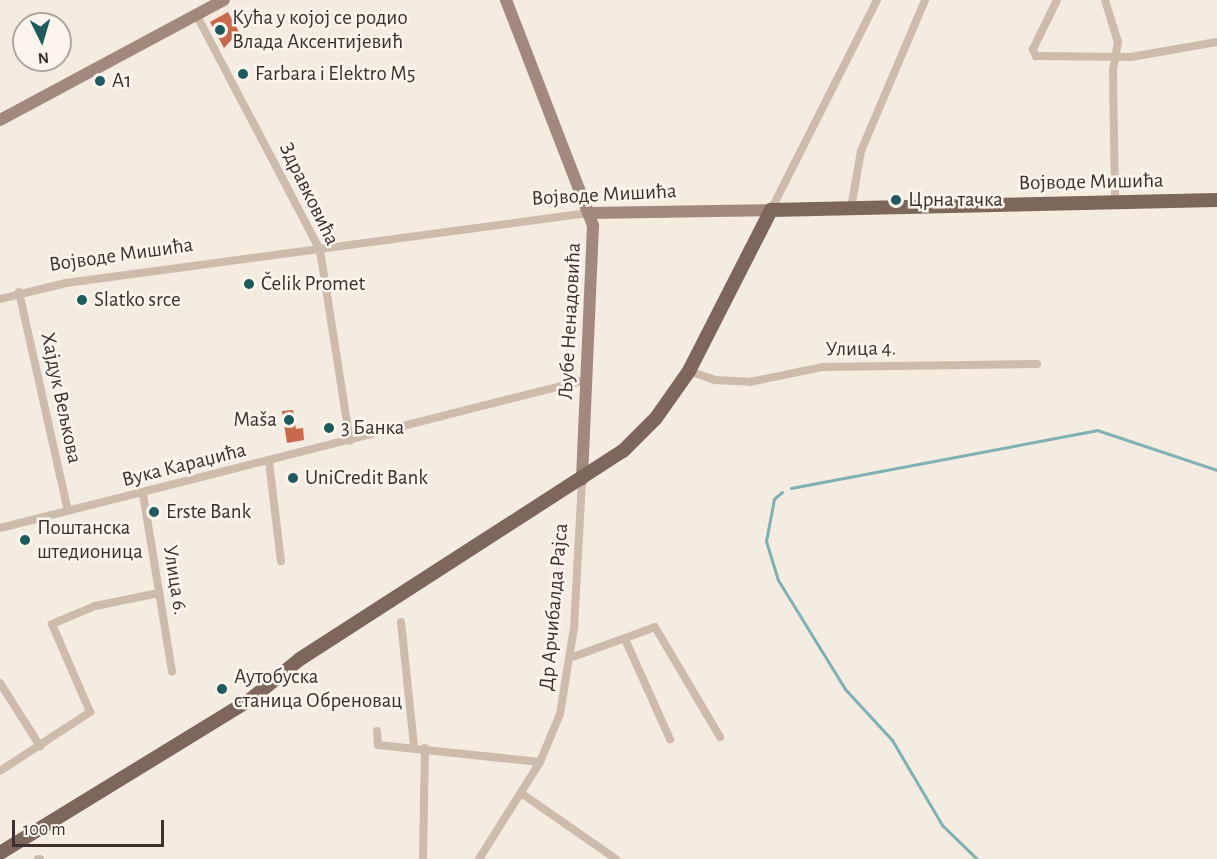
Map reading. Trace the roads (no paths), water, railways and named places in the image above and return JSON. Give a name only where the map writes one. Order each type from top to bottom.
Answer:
[{"type":"main road","name":"Војводе Мишића","points":[[771,210],[1217,200]]},
{"type":"main road","points":[[0,853],[250,699],[300,659],[582,480],[639,436],[689,371],[771,210]]},
{"type":"street","points":[[0,120],[224,0]]},
{"type":"street","name":"Љубе Ненадовића","points":[[506,0],[588,213],[594,271],[585,380],[582,480]]},
{"type":"street","points":[[771,210],[877,0]]},
{"type":"street","points":[[851,208],[858,164],[872,118],[925,0]]},
{"type":"street","points":[[1057,0],[1034,54],[1116,56],[1217,42]]},
{"type":"street","points":[[1106,0],[1117,33],[1115,202]]},
{"type":"street","name":"Здравковића","points":[[196,14],[320,250],[350,441]]},
{"type":"street","name":"Војводе Мишића","points":[[0,299],[19,292],[588,213],[771,210]]},
{"type":"street","name":"Хајдук Вељкова","points":[[19,292],[68,511]]},
{"type":"street","name":"Улица 4.","points":[[689,371],[715,380],[750,382],[823,367],[1037,364]]},
{"type":"street","name":"Вука Караџића","points":[[0,528],[143,494],[585,380]]},
{"type":"street","points":[[269,462],[281,561]]},
{"type":"street","name":"Др Арчибалда Рајса","points":[[479,859],[540,762],[560,714],[570,658],[582,480]]},
{"type":"street","name":"Улица 6.","points":[[143,494],[172,672]]},
{"type":"street","points":[[0,771],[90,712],[52,624],[96,606],[159,593]]},
{"type":"street","points":[[401,621],[414,746]]},
{"type":"street","points":[[570,658],[657,629],[720,737]]},
{"type":"street","points":[[625,639],[670,739]]},
{"type":"street","points":[[0,683],[40,746]]},
{"type":"street","points":[[377,730],[378,745],[414,746],[540,762]]},
{"type":"street","points":[[423,859],[425,748]]},
{"type":"street","points":[[521,793],[616,859]]},
{"type":"waterway","points":[[791,488],[1097,430],[1217,470]]},
{"type":"waterway","points":[[782,492],[774,499],[766,541],[778,580],[845,689],[892,740],[942,825],[977,859]]},
{"type":"place","name":"Кућа у којој се родио Влада Аксентијевић","points":[[220,30]]},
{"type":"place","name":"Farbara i Elektro M5","points":[[243,74]]},
{"type":"place","name":"A1","points":[[100,81]]},
{"type":"place","name":"Црна тачка","points":[[896,200]]},
{"type":"place","name":"Čelik Promet","points":[[249,284]]},
{"type":"place","name":"Slatko srce","points":[[82,300]]},
{"type":"place","name":"Maša","points":[[289,420]]},
{"type":"place","name":"3 Банка","points":[[329,428]]},
{"type":"place","name":"UniCredit Bank","points":[[293,478]]},
{"type":"place","name":"Erste Bank","points":[[154,512]]},
{"type":"place","name":"Поштанска штедионица","points":[[25,540]]},
{"type":"place","name":"Аутобуска станица Обреновац","points":[[222,689]]}]
